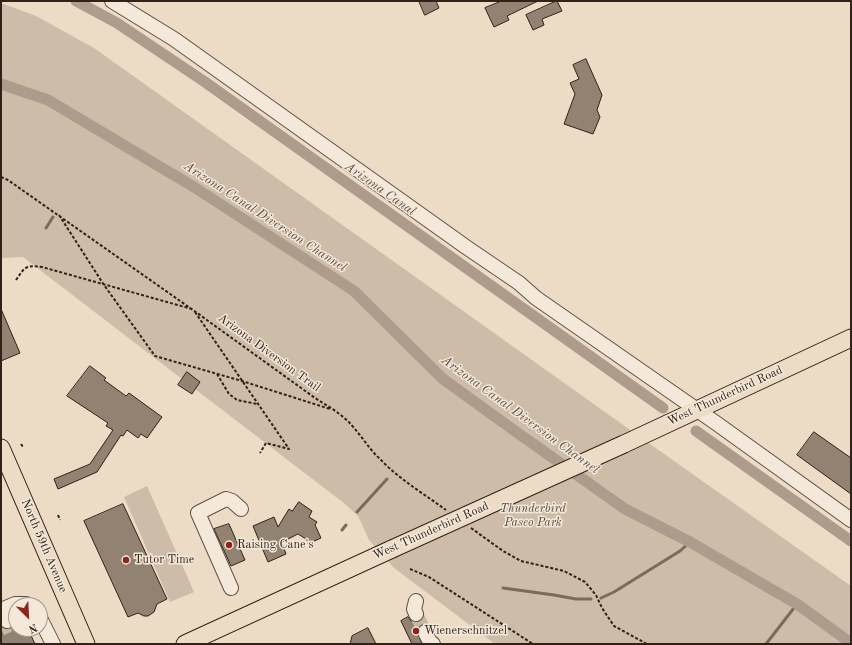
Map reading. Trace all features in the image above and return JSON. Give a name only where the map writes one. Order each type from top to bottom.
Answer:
[{"type":"main road","name":"West Thunderbird Road","points":[[185,644],[851,338]]},
{"type":"main road","name":"North 59th Avenue","points":[[1,448],[86,644]]},
{"type":"lane","points":[[112,1],[174,39],[519,283],[536,298],[693,411],[851,520]]},
{"type":"lane","points":[[231,588],[201,521],[205,516],[218,509],[225,507],[238,510]]},
{"type":"lane","points":[[425,632],[430,642],[433,644]]},
{"type":"lane","points":[[48,634],[53,644]]},
{"type":"path","name":"Arizona Diversion Trail","points":[[1,178],[8,180],[57,214],[315,398],[335,410],[354,428],[371,450],[389,468],[452,514]]},
{"type":"path","name":"Arizona Diversion Trail","points":[[57,214],[104,285],[156,356],[335,410]]},
{"type":"path","name":"Arizona Diversion Trail","points":[[16,280],[24,268],[30,265],[42,267],[193,310],[289,450],[266,443],[260,453]]},
{"type":"path","points":[[217,374],[229,394],[237,400],[258,405]]},
{"type":"path","points":[[58,515],[60,520]]},
{"type":"path","points":[[471,528],[503,551],[521,560],[564,571],[585,582],[596,595],[602,608],[614,626],[648,644]]},
{"type":"path","points":[[410,569],[430,577],[534,644]]},
{"type":"green space","name":"Thunderbird Paseo Park","points":[[1,3],[36,16],[94,48],[851,586],[851,644],[495,644],[394,568],[369,540],[358,516],[345,504],[23,257],[1,258]]},
{"type":"green space","points":[[147,486],[194,592],[170,602],[124,497]]},
{"type":"building","points":[[419,1],[436,1],[439,8],[425,15]]},
{"type":"building","points":[[502,1],[538,1],[507,16],[509,20],[494,27],[485,8]]},
{"type":"building","points":[[557,1],[562,11],[542,19],[544,25],[533,30],[526,15]]},
{"type":"building","points":[[586,59],[602,95],[597,110],[600,117],[593,134],[564,124],[575,94],[570,83],[579,79],[573,65]]},
{"type":"building","points":[[1,309],[20,353],[1,361]]},
{"type":"building","points":[[90,366],[106,378],[104,380],[126,396],[129,393],[162,417],[147,438],[141,434],[138,438],[127,430],[123,436],[121,435],[97,472],[58,489],[54,479],[90,464],[113,430],[106,426],[108,423],[67,396]]},
{"type":"building","points":[[187,372],[200,382],[192,394],[178,385]]},
{"type":"building","points":[[814,432],[851,458],[851,494],[797,455]]},
{"type":"building","points":[[299,502],[312,511],[309,517],[317,522],[315,525],[321,538],[308,544],[306,539],[298,534],[282,543],[286,554],[268,562],[253,526],[274,517],[278,527],[289,509],[292,511]]},
{"type":"building","name":"Tutor Time","points":[[123,504],[167,599],[157,604],[154,612],[148,616],[138,613],[128,617],[84,521]]},
{"type":"building","name":"Raising Cane's","points":[[229,524],[245,560],[231,566],[214,529]]},
{"type":"building","points":[[408,617],[411,621],[415,622],[420,622],[423,618],[426,624],[421,625],[417,631],[422,644],[412,644],[401,621]]},
{"type":"building","points":[[1,627],[8,628],[8,637],[32,637],[35,644],[1,644]]},
{"type":"building","points":[[368,628],[376,644],[350,644],[352,636]]},
{"type":"waterway","name":"Arizona Canal","points":[[76,1],[117,23],[205,82],[663,408]]},
{"type":"waterway","name":"Arizona Canal Diversion Channel","points":[[1,84],[48,100],[194,187],[354,291],[443,379],[625,509],[690,542],[797,604],[851,643]]},
{"type":"waterway","points":[[46,228],[53,217]]},
{"type":"waterway","points":[[696,431],[851,541]]},
{"type":"waterway","points":[[357,512],[387,479]]},
{"type":"waterway","points":[[342,530],[346,525]]},
{"type":"waterway","points":[[601,598],[614,592],[680,551],[690,542]]},
{"type":"waterway","points":[[503,588],[576,599],[591,599]]},
{"type":"waterway","points":[[766,644],[797,604]]},
{"type":"tunnel","points":[[416,614],[425,632]]},
{"type":"tunnel","points":[[1,629],[8,626]]},
{"type":"place","name":"Raising Cane's","points":[[229,545]]},
{"type":"place","name":"Tutor Time","points":[[126,560]]},
{"type":"place","name":"Wienerschnitzel","points":[[416,631]]}]
